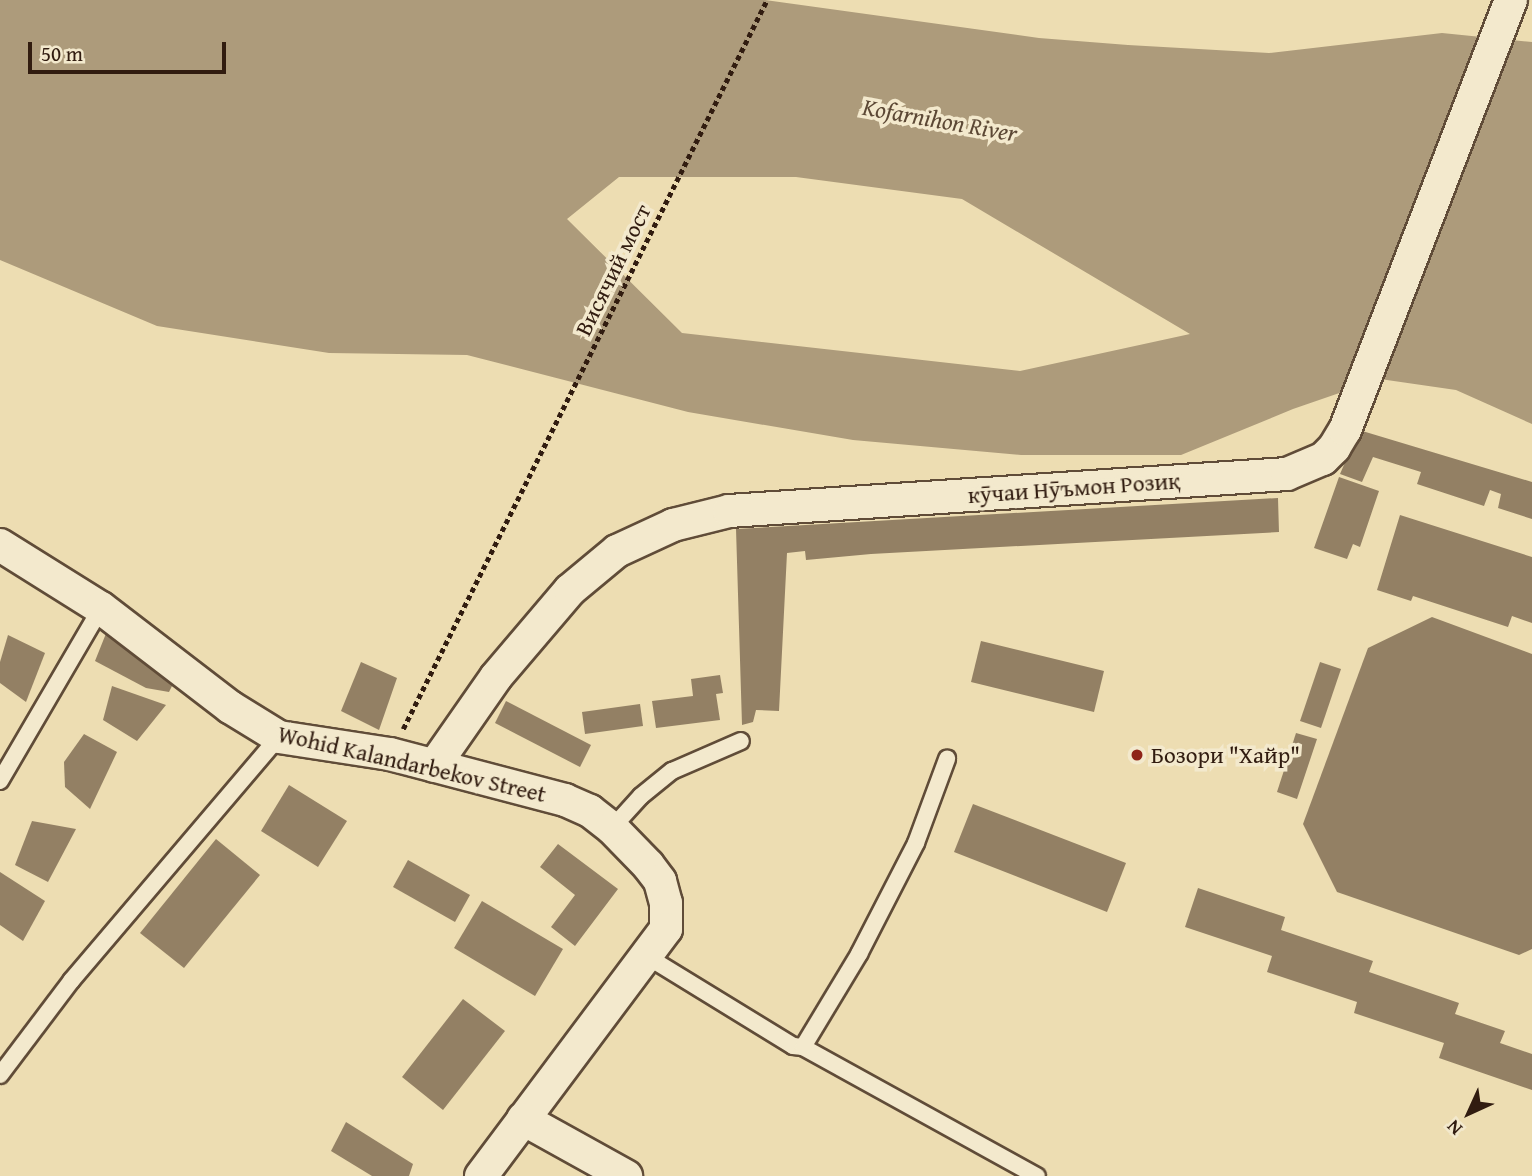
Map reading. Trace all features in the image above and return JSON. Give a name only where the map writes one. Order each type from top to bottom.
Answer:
[{"type":"street","name":"кӯчаи Нӯъмон Розиқ","points":[[434,766],[496,677],[570,590],[617,551],[673,526],[729,511],[1287,474],[1323,459],[1345,430],[1511,0]]},
{"type":"street","name":"Wohid Kalandarbekov Street","points":[[0,545],[101,608],[230,707],[279,737],[390,754],[565,800],[590,811],[612,828],[660,881],[666,903],[666,929],[648,957],[481,1176]]},
{"type":"street","points":[[523,1119],[626,1176]]},
{"type":"lane","points":[[0,781],[101,608]]},
{"type":"lane","points":[[0,1075],[71,981],[279,737]]},
{"type":"lane","points":[[612,828],[641,796],[672,771],[741,741]]},
{"type":"lane","points":[[803,1047],[859,954],[916,843],[947,759]]},
{"type":"lane","points":[[648,957],[793,1046],[803,1047],[1037,1176]]},
{"type":"path","name":"Висячий мост","points":[[390,754],[767,0]]},
{"type":"water","name":"Kofarnihon River","points":[[0,0],[765,0],[1039,38],[1269,53],[1442,33],[1532,42],[1532,424],[1456,390],[1380,379],[1293,409],[1181,455],[1021,455],[853,440],[688,412],[467,355],[329,353],[157,326],[0,260]],"holes":[[[619,177],[796,177],[962,199],[1190,334],[1020,371],[682,333],[567,219]]]},
{"type":"building","points":[[1359,430],[1532,482],[1532,519],[1498,508],[1501,494],[1490,490],[1484,506],[1417,484],[1421,472],[1373,457],[1362,482],[1340,474]]},
{"type":"building","points":[[1339,477],[1379,491],[1360,547],[1353,544],[1347,559],[1314,548]]},
{"type":"building","points":[[1278,498],[1279,532],[871,554],[806,560],[805,551],[787,553],[779,711],[756,710],[753,722],[742,725],[736,529]]},
{"type":"building","points":[[1400,515],[1532,557],[1532,623],[1512,616],[1508,627],[1413,596],[1411,601],[1377,590]]},
{"type":"building","points":[[1432,617],[1532,654],[1532,949],[1519,955],[1337,892],[1303,824],[1368,648]]},
{"type":"building","points":[[109,626],[177,676],[169,692],[146,688],[95,661]]},
{"type":"building","points":[[8,635],[45,653],[26,702],[0,683],[0,662]]},
{"type":"building","points":[[981,641],[1104,671],[1094,712],[971,682]]},
{"type":"building","points":[[361,662],[397,678],[379,730],[341,711]]},
{"type":"building","points":[[1320,662],[1341,669],[1321,728],[1300,721]]},
{"type":"building","points":[[720,675],[723,693],[716,694],[720,720],[656,728],[652,701],[693,696],[691,679]]},
{"type":"building","points":[[112,686],[166,705],[137,741],[103,720]]},
{"type":"building","points":[[506,701],[591,745],[580,767],[495,723]]},
{"type":"building","points":[[640,704],[643,726],[585,734],[582,712]]},
{"type":"building","points":[[1296,733],[1317,739],[1297,799],[1277,792]]},
{"type":"building","points":[[84,734],[117,752],[90,809],[65,787],[64,762]]},
{"type":"building","points":[[289,785],[347,821],[318,867],[261,831]]},
{"type":"building","points":[[973,804],[1126,863],[1107,912],[954,852]]},
{"type":"building","points":[[32,821],[76,829],[48,882],[15,865]]},
{"type":"building","points":[[216,839],[260,875],[184,968],[140,933]]},
{"type":"building","points":[[558,844],[618,889],[575,946],[551,927],[575,895],[540,867]]},
{"type":"building","points":[[408,860],[470,895],[455,922],[393,887]]},
{"type":"building","points":[[0,872],[45,901],[23,941],[0,925]]},
{"type":"building","points":[[1198,888],[1285,917],[1281,930],[1373,961],[1369,972],[1459,1003],[1455,1014],[1505,1031],[1500,1043],[1532,1054],[1532,1090],[1439,1058],[1444,1043],[1354,1013],[1357,1002],[1267,972],[1272,956],[1185,927]]},
{"type":"building","points":[[482,901],[563,949],[535,996],[454,948]]},
{"type":"building","points":[[463,999],[505,1031],[443,1110],[402,1077]]},
{"type":"building","points":[[346,1122],[413,1164],[409,1176],[372,1176],[331,1151]]},
{"type":"place","name":"Бозори \"Хайр\"","points":[[1137,755]]}]
